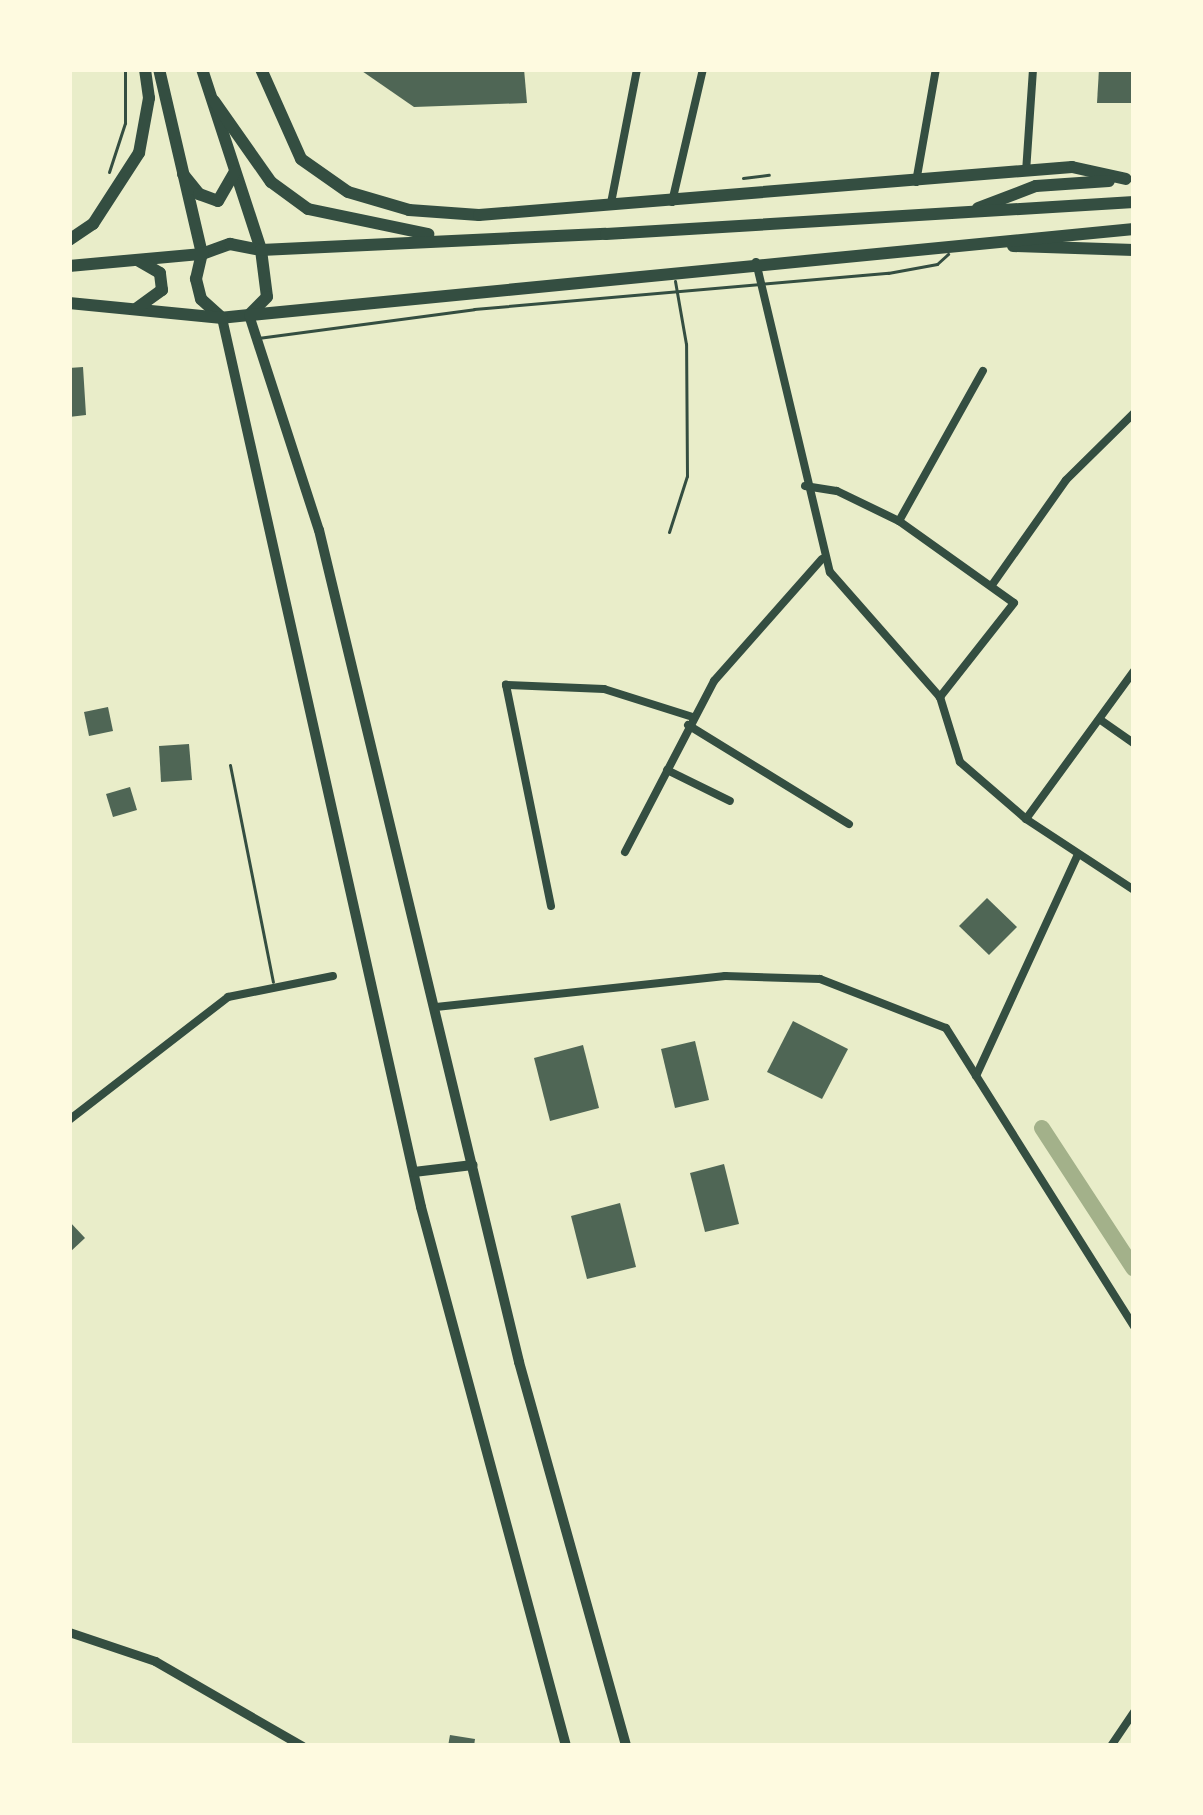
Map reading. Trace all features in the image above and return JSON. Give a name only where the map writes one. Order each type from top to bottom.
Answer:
[{"type":"main road","points":[[69,240],[93,224],[139,153],[149,98],[146,69]]},
{"type":"main road","points":[[159,69],[202,254],[197,289],[222,318],[414,1172],[566,1746]]},
{"type":"main road","points":[[202,69],[270,285],[249,315]]},
{"type":"main road","points":[[261,69],[301,159],[379,205],[479,215],[916,183],[1072,166],[1130,179]]},
{"type":"main road","points":[[214,101],[272,182],[308,208],[459,239]]},
{"type":"main road","points":[[182,173],[199,194],[218,201],[233,185],[236,167]]},
{"type":"main road","points":[[961,214],[1036,186],[1130,179]]},
{"type":"main road","points":[[69,266],[126,257],[202,254],[230,244],[262,250],[1134,202]]},
{"type":"main road","points":[[976,243],[1134,229]]},
{"type":"main road","points":[[69,303],[222,318],[673,268],[959,243],[1134,250]]},
{"type":"main road","points":[[123,308],[154,302],[162,290],[155,267],[126,257]]},
{"type":"main road","points":[[249,315],[319,530],[582,1610],[626,1746]]},
{"type":"main road","points":[[414,1172],[473,1165]]},
{"type":"street","points":[[610,204],[637,69]]},
{"type":"street","points":[[672,202],[703,69]]},
{"type":"street","points":[[916,183],[936,69]]},
{"type":"street","points":[[1026,172],[1033,69]]},
{"type":"street","points":[[756,260],[822,559],[940,697],[960,762],[1026,819],[1134,890]]},
{"type":"street","points":[[899,521],[983,371]]},
{"type":"street","points":[[992,585],[1066,480],[1134,413]]},
{"type":"street","points":[[805,486],[837,491],[899,521],[992,585],[1014,610],[940,697]]},
{"type":"street","points":[[625,852],[714,681],[822,559]]},
{"type":"street","points":[[1026,819],[1102,721],[1134,671]]},
{"type":"street","points":[[551,906],[506,685],[604,689],[691,721],[849,824]]},
{"type":"street","points":[[1102,721],[1134,743]]},
{"type":"street","points":[[667,770],[730,801]]},
{"type":"street","points":[[976,1076],[1077,856]]},
{"type":"street","points":[[69,1120],[205,1010],[273,982],[333,976]]},
{"type":"street","points":[[436,1007],[649,981],[820,980],[946,1028],[1134,1327]]},
{"type":"street","points":[[69,1632],[155,1661],[302,1746]]},
{"type":"street","points":[[1111,1746],[1134,1712]]},
{"type":"lane","points":[[256,338],[677,291],[761,287],[937,264],[959,243]]},
{"type":"lane","points":[[669,532],[687,476],[673,268]]},
{"type":"lane","points":[[230,765],[273,982]]},
{"type":"path","points":[[107,176],[125,123],[125,69]]},
{"type":"path","points":[[729,180],[770,175]]},
{"type":"building","points":[[359,69],[524,69],[527,103],[414,107]]},
{"type":"building","points":[[1099,69],[1134,69],[1134,103],[1097,103]]},
{"type":"building","points":[[83,367],[86,415],[69,417],[69,368]]},
{"type":"building","points":[[108,707],[113,731],[89,736],[84,712]]},
{"type":"building","points":[[189,744],[192,780],[161,782],[159,746]]},
{"type":"building","points":[[130,787],[137,810],[113,817],[106,794]]},
{"type":"building","points":[[987,898],[1017,927],[989,955],[959,926]]},
{"type":"building","points":[[793,1021],[848,1049],[822,1099],[767,1072]]},
{"type":"building","points":[[695,1041],[709,1100],[675,1108],[661,1049]]},
{"type":"building","points":[[583,1045],[599,1108],[550,1121],[534,1058]]},
{"type":"building","points":[[724,1164],[739,1224],[705,1232],[690,1173]]},
{"type":"building","points":[[620,1203],[636,1267],[587,1279],[571,1216]]},
{"type":"building","points":[[69,1221],[85,1238],[69,1253]]},
{"type":"building","points":[[450,1735],[475,1739],[474,1746],[448,1746]]},
{"type":"waterway","points":[[1042,1128],[1134,1269]]}]
